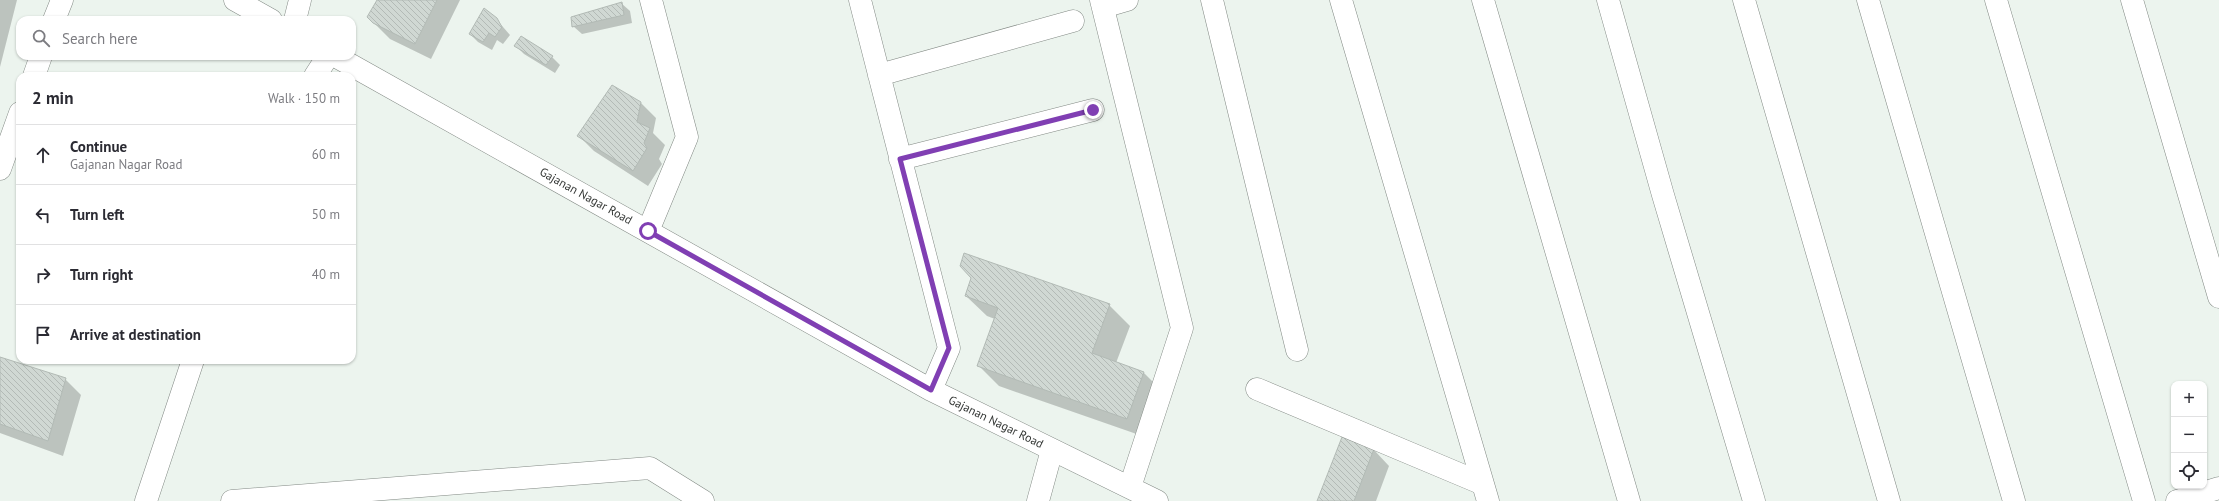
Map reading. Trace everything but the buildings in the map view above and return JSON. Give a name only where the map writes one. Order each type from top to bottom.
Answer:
[{"type":"street","points":[[56,16],[62,0]]},
{"type":"street","points":[[235,0],[263,16]]},
{"type":"street","points":[[296,16],[300,0]]},
{"type":"street","points":[[648,231],[687,137],[651,0]]},
{"type":"street","points":[[860,0],[949,348],[931,390]]},
{"type":"street","points":[[1127,0],[1102,4],[1182,328],[1130,487]]},
{"type":"street","points":[[1212,0],[1297,350]]},
{"type":"street","points":[[1341,0],[1486,493]]},
{"type":"street","points":[[1483,0],[1629,501]]},
{"type":"street","points":[[1608,0],[1663,195],[1754,501]]},
{"type":"street","points":[[1744,0],[1889,501]]},
{"type":"street","points":[[1868,0],[2014,501]]},
{"type":"street","points":[[1996,0],[2144,501]]},
{"type":"street","points":[[2132,0],[2219,297]]},
{"type":"street","points":[[879,75],[1073,21]]},
{"type":"street","points":[[35,72],[40,60]]},
{"type":"street","points":[[318,72],[325,60]]},
{"type":"street","name":"Gajanan Nagar Road","points":[[342,60],[931,390],[1157,501]]},
{"type":"street","points":[[900,159],[1093,110]]},
{"type":"street","points":[[0,169],[16,124]]},
{"type":"street","points":[[146,501],[192,364]]},
{"type":"street","points":[[1257,389],[1486,493]]},
{"type":"street","points":[[1038,501],[1052,450]]},
{"type":"street","points":[[232,501],[650,468],[703,501]]},
{"type":"street","points":[[2177,501],[2219,488]]},
{"type":"route","points":[[648,231],[931,390],[949,348],[900,159],[1093,110]]}]
